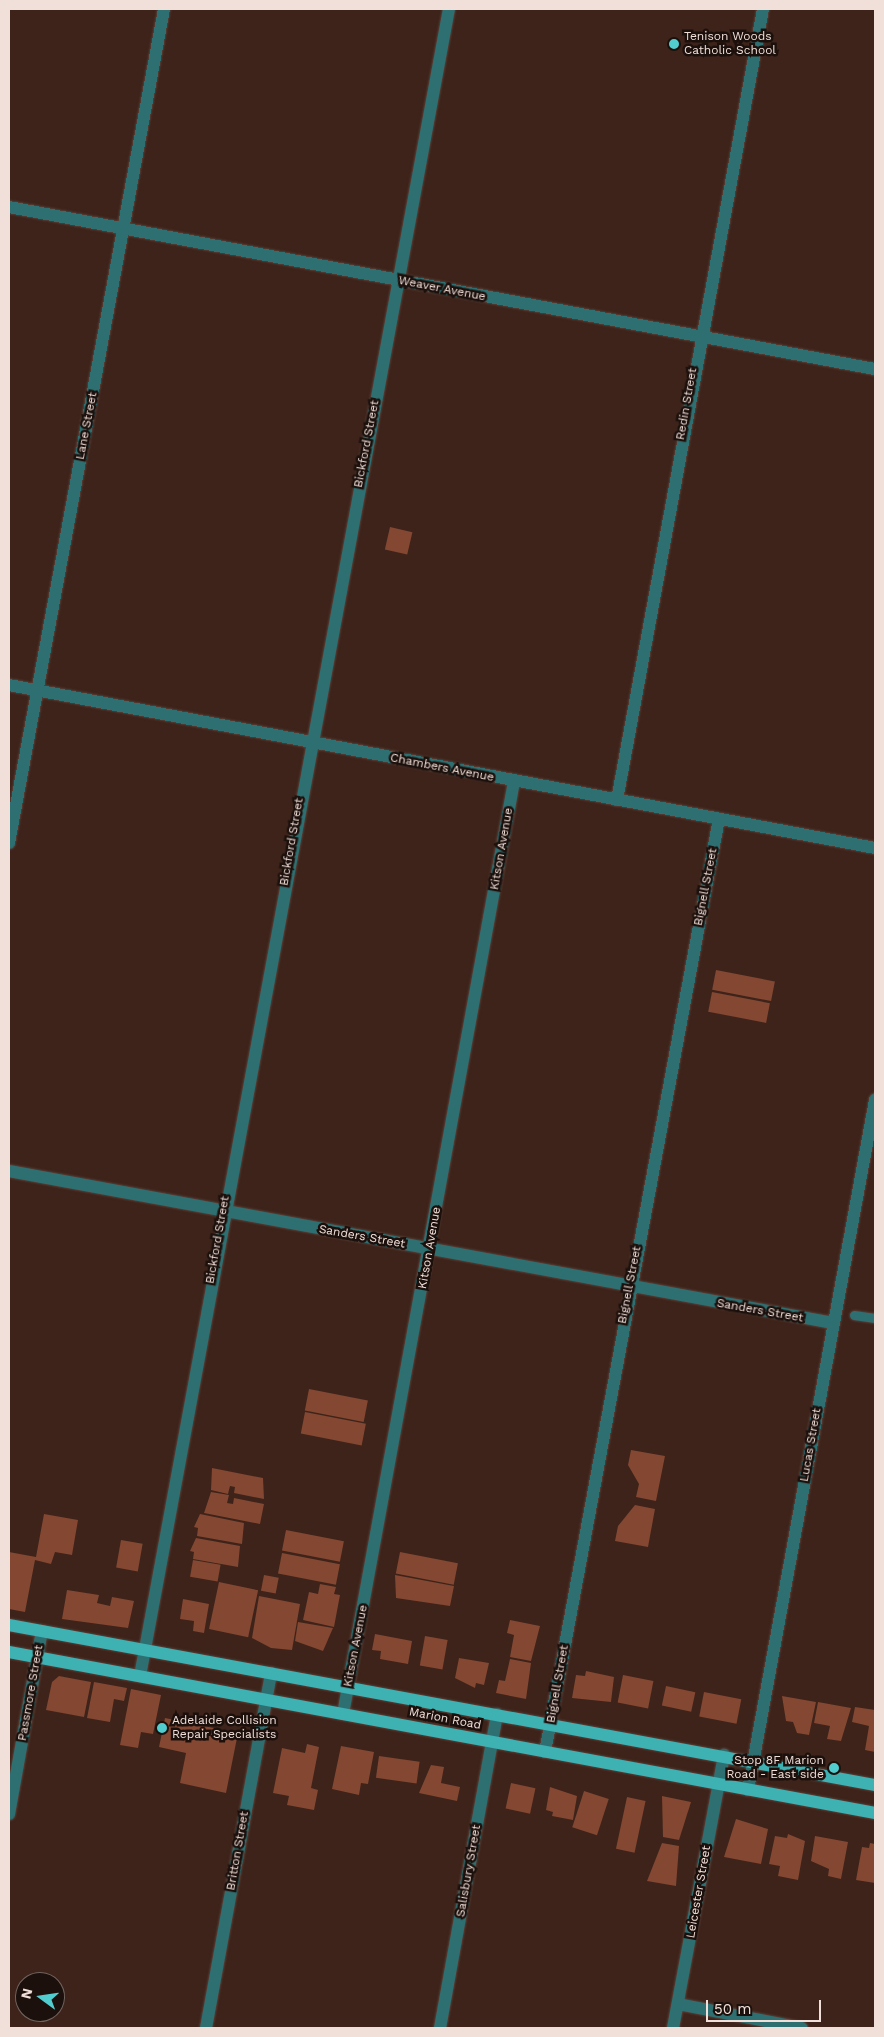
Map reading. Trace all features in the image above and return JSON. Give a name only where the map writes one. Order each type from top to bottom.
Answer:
[{"type":"main road","name":"Marion Road","points":[[9,1625],[753,1760],[875,1785]]},
{"type":"main road","name":"Marion Road","points":[[9,1652],[875,1813]]},
{"type":"street","name":"Lane Street","points":[[9,843],[164,9]]},
{"type":"street","name":"Bickford Street","points":[[140,1676],[310,743],[449,9]]},
{"type":"street","name":"Redin Street","points":[[617,800],[699,338],[763,9]]},
{"type":"street","name":"Weaver Avenue","points":[[9,208],[124,227],[875,370]]},
{"type":"street","name":"Chambers Avenue","points":[[9,686],[875,848]]},
{"type":"street","name":"Kitson Avenue","points":[[344,1714],[514,781]]},
{"type":"street","name":"Bignell Street","points":[[545,1752],[629,1287],[719,819]]},
{"type":"street","name":"Lucas Street","points":[[748,1790],[875,1100]]},
{"type":"street","name":"Sanders Street","points":[[9,1171],[629,1287],[833,1323]]},
{"type":"street","name":"Passmore Street","points":[[9,1814],[42,1631]]},
{"type":"street","name":"Britton Street","points":[[206,2028],[271,1673]]},
{"type":"street","name":"Salisbury Street","points":[[440,2028],[497,1714]]},
{"type":"street","name":"Leicester Street","points":[[673,2028],[724,1755]]},
{"type":"street","points":[[678,2004],[802,2028]]},
{"type":"lane","points":[[854,1315],[875,1318]]},
{"type":"building","points":[[390,527],[412,532],[407,555],[385,549]]},
{"type":"building","points":[[716,970],[775,981],[771,1001],[712,990]]},
{"type":"building","points":[[712,992],[770,1003],[766,1023],[708,1012]]},
{"type":"building","points":[[309,1389],[368,1400],[364,1422],[305,1411]]},
{"type":"building","points":[[305,1412],[366,1424],[362,1445],[301,1434]]},
{"type":"building","points":[[631,1450],[665,1456],[656,1501],[636,1497],[639,1484],[628,1465]]},
{"type":"building","points":[[212,1468],[263,1478],[264,1499],[234,1493],[235,1487],[230,1486],[228,1494],[211,1490]]},
{"type":"building","points":[[211,1492],[229,1495],[227,1503],[233,1504],[234,1498],[264,1504],[260,1524],[204,1513]]},
{"type":"building","points":[[635,1505],[655,1509],[648,1547],[615,1541],[618,1526]]},
{"type":"building","points":[[44,1514],[78,1520],[72,1555],[55,1552],[51,1564],[35,1560],[25,1612],[9,1609],[9,1552],[36,1557]]},
{"type":"building","points":[[200,1514],[244,1523],[242,1544],[197,1536],[198,1528],[194,1527]]},
{"type":"building","points":[[286,1530],[344,1541],[340,1562],[282,1551]]},
{"type":"building","points":[[196,1538],[240,1546],[238,1567],[193,1559],[194,1552],[190,1551]]},
{"type":"building","points":[[121,1540],[143,1544],[138,1571],[116,1568]]},
{"type":"building","points":[[400,1552],[458,1563],[454,1585],[396,1574]]},
{"type":"building","points":[[282,1553],[340,1564],[336,1585],[278,1574]]},
{"type":"building","points":[[193,1560],[221,1565],[218,1582],[190,1577]]},
{"type":"building","points":[[264,1575],[279,1578],[276,1594],[261,1591]]},
{"type":"building","points":[[395,1575],[454,1586],[450,1606],[396,1598]]},
{"type":"building","points":[[219,1582],[258,1590],[248,1637],[209,1629]]},
{"type":"building","points":[[320,1584],[336,1587],[334,1594],[340,1595],[334,1627],[303,1620],[309,1592],[318,1594]]},
{"type":"building","points":[[67,1590],[99,1595],[97,1603],[110,1606],[112,1597],[134,1601],[128,1628],[62,1619]]},
{"type":"building","points":[[259,1596],[300,1604],[292,1650],[271,1648],[252,1638]]},
{"type":"building","points":[[183,1599],[209,1604],[204,1633],[193,1631],[194,1621],[180,1619]]},
{"type":"building","points":[[510,1620],[540,1626],[531,1661],[510,1657],[514,1635],[507,1633]]},
{"type":"building","points":[[298,1622],[333,1628],[323,1651],[295,1641]]},
{"type":"building","points":[[375,1634],[412,1641],[408,1664],[380,1659],[381,1651],[372,1650]]},
{"type":"building","points":[[425,1636],[448,1640],[442,1670],[420,1666]]},
{"type":"building","points":[[459,1658],[489,1663],[484,1685],[476,1683],[475,1688],[455,1678]]},
{"type":"building","points":[[510,1659],[531,1663],[526,1699],[496,1693],[499,1680],[505,1681]]},
{"type":"building","points":[[586,1671],[614,1677],[611,1702],[572,1698],[576,1675],[585,1676]]},
{"type":"building","points":[[623,1675],[653,1681],[648,1708],[618,1702]]},
{"type":"building","points":[[59,1676],[91,1682],[84,1717],[46,1710],[52,1682]]},
{"type":"building","points":[[94,1682],[127,1688],[124,1701],[114,1699],[110,1722],[87,1718]]},
{"type":"building","points":[[666,1686],[695,1692],[691,1712],[662,1706]]},
{"type":"building","points":[[131,1689],[161,1695],[153,1734],[141,1732],[138,1748],[120,1745]]},
{"type":"building","points":[[704,1692],[741,1699],[737,1724],[699,1717]]},
{"type":"building","points":[[782,1696],[816,1702],[809,1735],[797,1733],[793,1722],[786,1721]]},
{"type":"building","points":[[818,1702],[851,1708],[841,1741],[827,1739],[830,1726],[814,1723]]},
{"type":"building","points":[[855,1707],[875,1710],[875,1752],[865,1750],[869,1726],[852,1722]]},
{"type":"building","points":[[165,1718],[238,1733],[226,1793],[180,1783],[186,1753],[159,1747]]},
{"type":"building","points":[[307,1744],[319,1747],[311,1788],[318,1790],[314,1810],[287,1805],[289,1796],[273,1793],[282,1748],[305,1753]]},
{"type":"building","points":[[341,1746],[374,1752],[368,1784],[361,1783],[359,1795],[332,1789]]},
{"type":"building","points":[[379,1756],[420,1762],[417,1783],[376,1778]]},
{"type":"building","points":[[431,1765],[444,1767],[441,1783],[460,1787],[457,1801],[419,1793]]},
{"type":"building","points":[[511,1783],[535,1788],[530,1814],[506,1808]]},
{"type":"building","points":[[550,1787],[577,1796],[573,1820],[552,1816],[553,1812],[546,1810]]},
{"type":"building","points":[[584,1791],[609,1799],[597,1835],[572,1827]]},
{"type":"building","points":[[662,1796],[691,1802],[679,1840],[663,1837]]},
{"type":"building","points":[[627,1797],[646,1801],[635,1853],[616,1849]]},
{"type":"building","points":[[736,1819],[768,1829],[761,1864],[724,1857]]},
{"type":"building","points":[[788,1834],[805,1841],[798,1880],[778,1876],[780,1866],[769,1864],[775,1836],[787,1838]]},
{"type":"building","points":[[815,1836],[848,1842],[841,1879],[828,1876],[829,1869],[811,1861]]},
{"type":"building","points":[[662,1843],[679,1846],[676,1886],[647,1881]]},
{"type":"building","points":[[870,1843],[875,1844],[875,1883],[856,1880],[862,1847],[869,1848]]},
{"type":"place","name":"Tenison Woods Catholic School","points":[[674,44]]},
{"type":"place","name":"Adelaide Collision Repair Specialists","points":[[162,1728]]},
{"type":"place","name":"Stop 8F Marion Road - East side","points":[[834,1768]]}]
